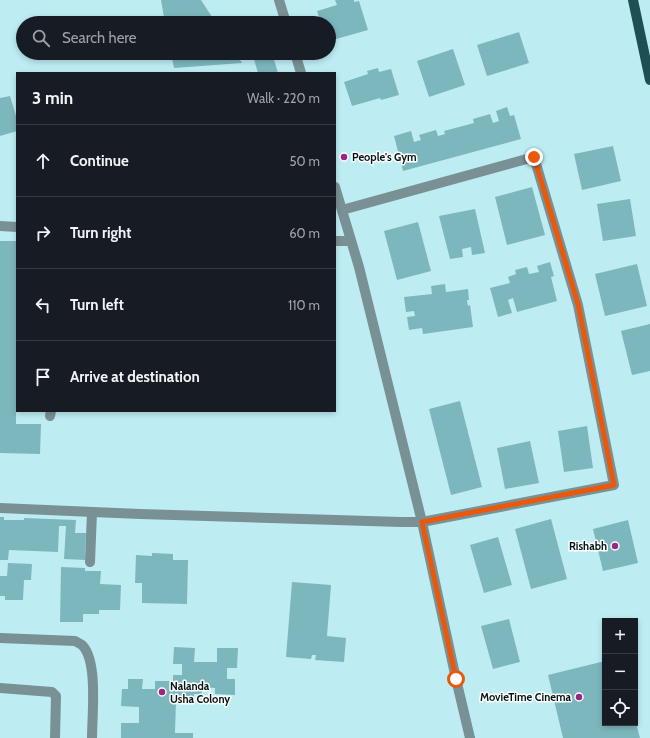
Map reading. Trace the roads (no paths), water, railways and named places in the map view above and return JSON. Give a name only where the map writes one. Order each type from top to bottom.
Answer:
[{"type":"main road","points":[[633,0],[650,80]]},
{"type":"street","points":[[280,0],[284,16]]},
{"type":"street","points":[[297,60],[301,72]]},
{"type":"street","points":[[0,508],[422,522],[614,485],[578,304],[534,157],[342,210]]},
{"type":"street","points":[[336,190],[359,267],[422,522],[470,738]]},
{"type":"street","points":[[0,226],[16,227]]},
{"type":"street","points":[[336,241],[351,242]]},
{"type":"street","points":[[90,562],[92,512]]},
{"type":"street","points":[[0,638],[75,640],[83,646],[89,657],[93,670],[92,738]]},
{"type":"street","points":[[0,688],[52,692],[56,696],[55,738]]},
{"type":"place","name":"People's Gym","points":[[344,157]]},
{"type":"place","name":"Rishabh","points":[[615,546]]},
{"type":"place","name":"Nalanda Usha Colony","points":[[162,692]]},
{"type":"place","name":"MovieTime Cinema","points":[[579,697]]}]
